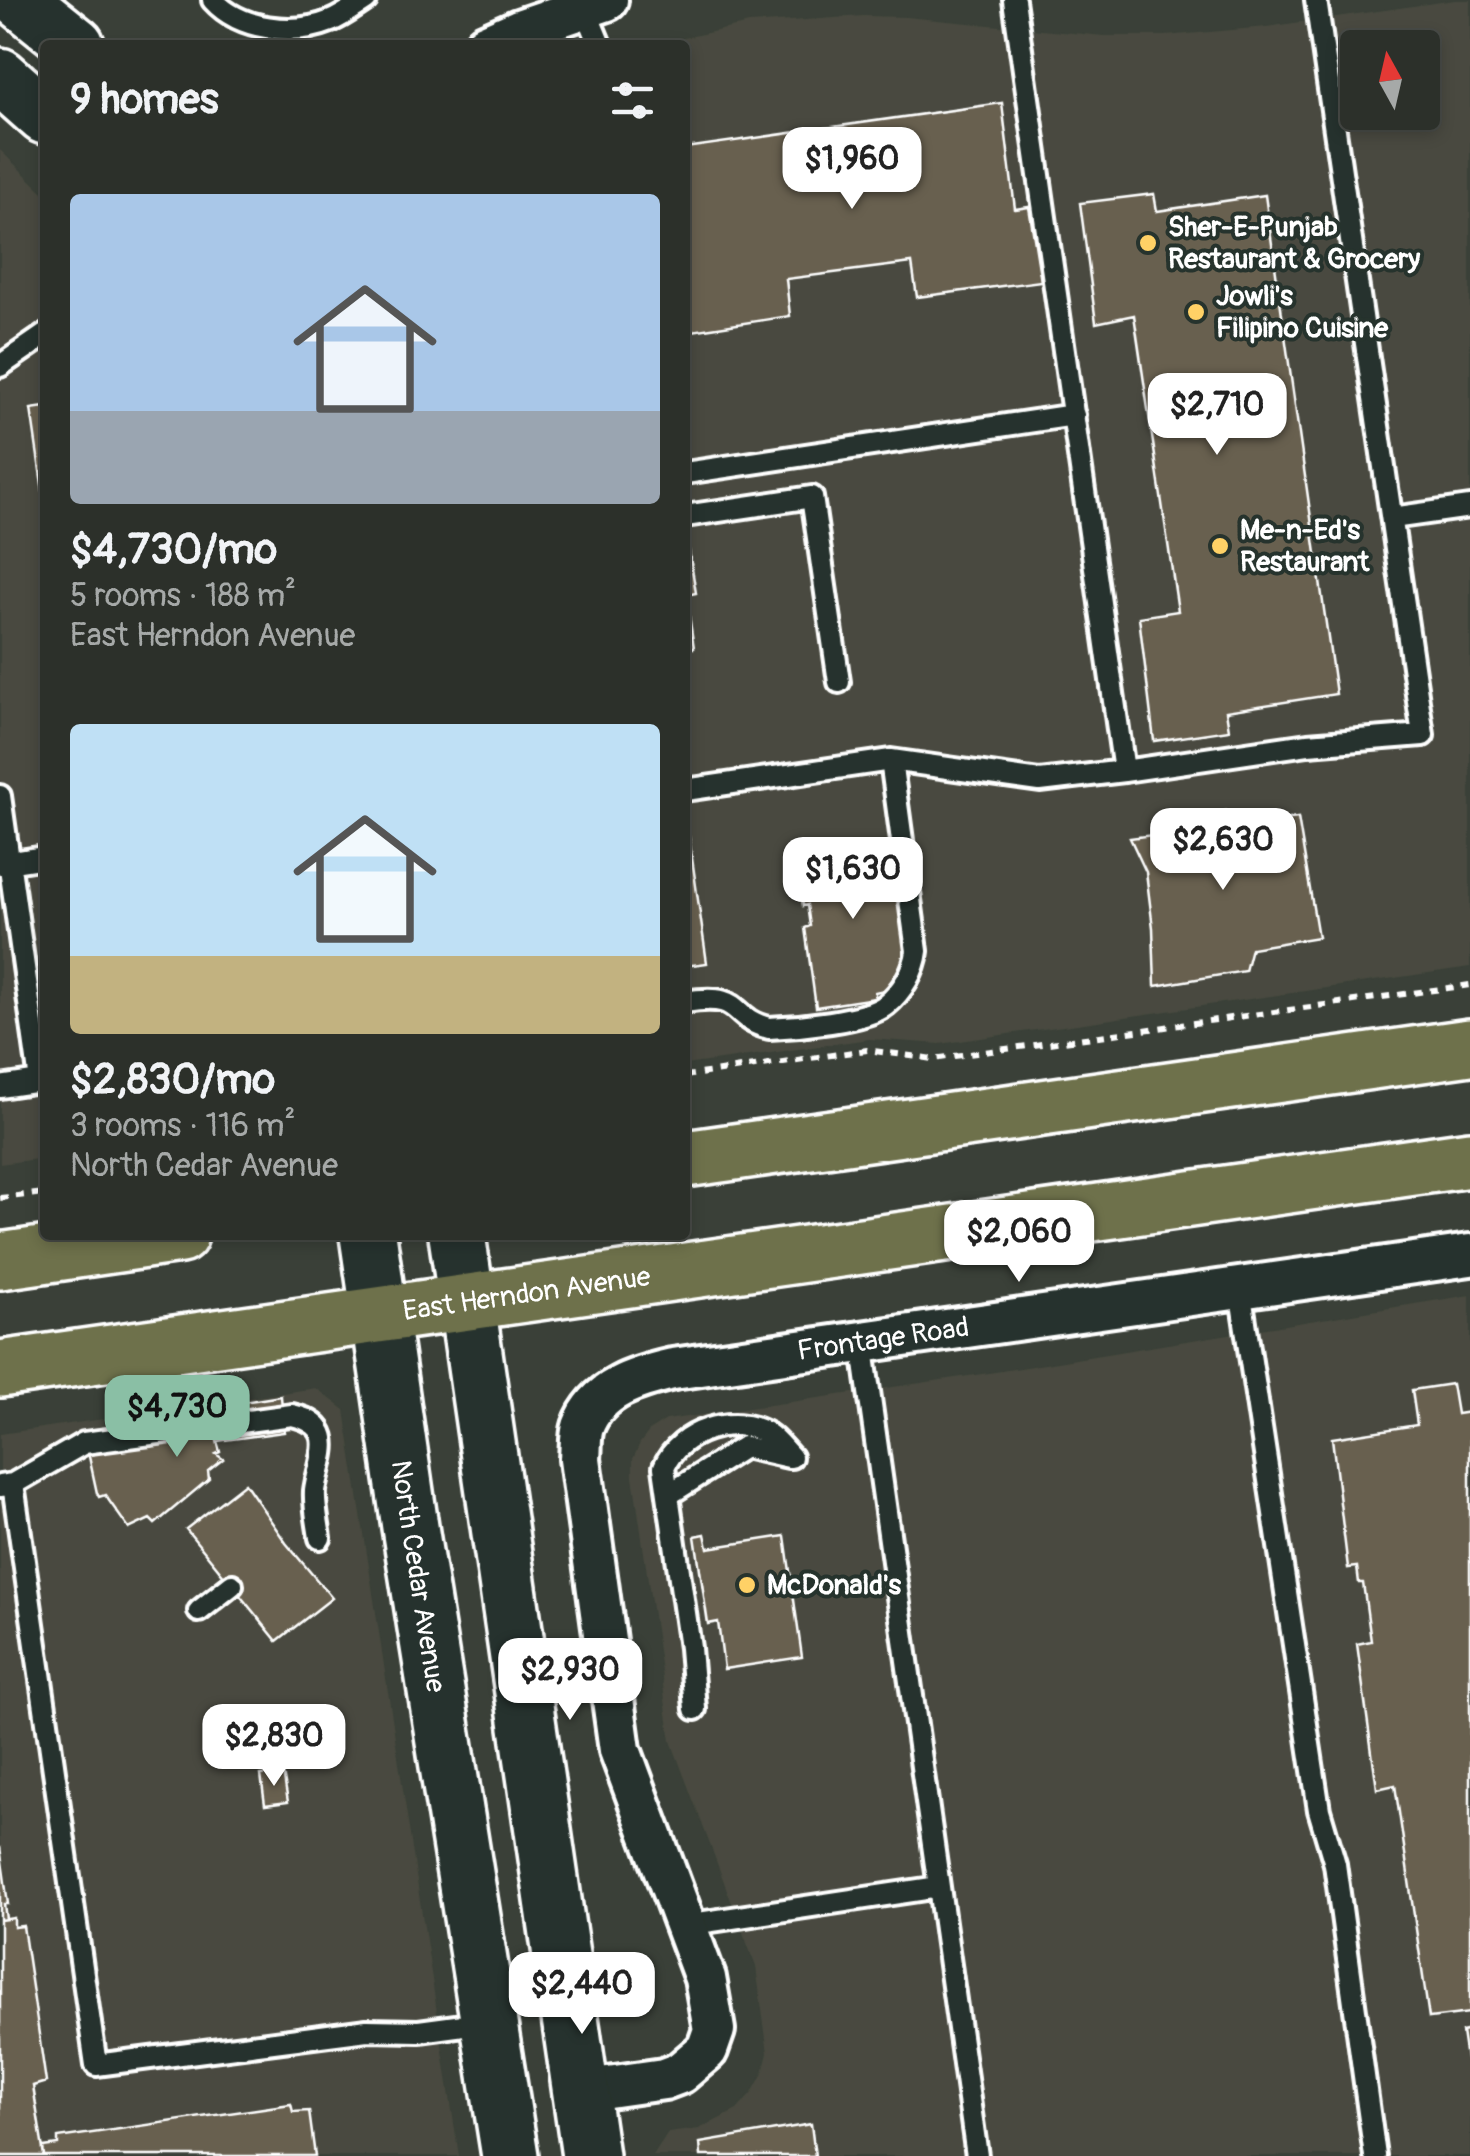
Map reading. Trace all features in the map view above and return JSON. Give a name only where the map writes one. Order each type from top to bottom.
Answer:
[{"type":"main road","points":[[20,0],[70,40]]},
{"type":"main road","points":[[0,30],[40,62]]},
{"type":"main road","points":[[0,76],[40,112]]},
{"type":"main road","points":[[690,1158],[1470,1048]]},
{"type":"main road","name":"East Herndon Avenue","points":[[0,1369],[1470,1159]]},
{"type":"main road","points":[[0,1261],[145,1240]]},
{"type":"main road","name":"North Cedar Avenue","points":[[369,1240],[510,2156]]},
{"type":"main road","points":[[459,1240],[590,2156]]},
{"type":"main road","points":[[488,2022],[519,2025],[538,2042],[546,2063],[560,2156]]},
{"type":"street","points":[[498,40],[596,3]]},
{"type":"street","name":"Frontage Road","points":[[685,1925],[620,1750],[580,1459],[583,1427],[600,1400],[633,1378],[1470,1255]]},
{"type":"street","points":[[580,2091],[664,2079],[696,2063],[707,2050],[714,2030],[711,2001],[685,1925]]},
{"type":"lane","points":[[213,0],[227,16],[280,30],[331,22],[366,0]]},
{"type":"lane","points":[[1014,0],[1124,771]]},
{"type":"lane","points":[[690,789],[891,760],[1040,781],[1308,744],[1423,734],[1316,0]]},
{"type":"lane","points":[[596,3],[600,40]]},
{"type":"lane","points":[[0,366],[40,339]]},
{"type":"lane","points":[[690,471],[1074,415]]},
{"type":"lane","points":[[690,515],[812,498],[839,682]]},
{"type":"lane","points":[[1392,518],[1470,507]]},
{"type":"lane","points":[[690,1001],[713,998],[731,1002],[757,1025],[769,1028],[865,1014],[885,1006],[916,968],[917,951],[891,760]]},
{"type":"lane","points":[[0,796],[5,863],[40,1081],[0,1086]]},
{"type":"lane","points":[[5,863],[40,859]]},
{"type":"lane","points":[[1240,1288],[1318,1810],[1335,1864],[1376,2156]]},
{"type":"lane","points":[[862,1342],[976,2156]]},
{"type":"lane","points":[[320,1538],[314,1494],[325,1445],[312,1424],[292,1416],[84,1443],[7,1485],[96,2064],[367,2030],[419,2031],[488,2022]]},
{"type":"lane","points":[[668,1495],[744,1446],[791,1457],[768,1434],[736,1425],[707,1429],[670,1452],[664,1468],[695,1709]]},
{"type":"lane","points":[[199,1612],[232,1585]]},
{"type":"lane","points":[[685,1925],[939,1887]]},
{"type":"path","points":[[690,1075],[867,1050],[933,1059],[1470,985]]},
{"type":"path","points":[[0,1198],[40,1194]]},
{"type":"shaded area","points":[[1470,0],[1470,967],[940,1044],[869,1039],[690,1064],[690,40],[674,40],[749,24],[863,16],[1104,36],[1165,36],[1266,27]]},
{"type":"shaded area","points":[[0,150],[40,189],[40,1159],[0,1164]]},
{"type":"shaded area","points":[[1470,1295],[1470,2156],[653,2156],[668,2133],[699,2129],[737,2110],[763,2073],[768,2053],[756,1967],[671,1741],[633,1476],[633,1459],[650,1430],[666,1420],[989,1373]]},
{"type":"shaded area","points":[[316,1388],[345,1410],[459,2156],[0,2156],[0,1434]]},
{"type":"building","points":[[1002,103],[1015,209],[1029,207],[1041,281],[917,297],[912,263],[786,279],[790,316],[690,331],[690,147]]},
{"type":"building","points":[[1154,194],[1157,211],[1265,195],[1336,694],[1226,711],[1229,730],[1154,741],[1139,617],[1178,611],[1134,315],[1096,323],[1080,203]]},
{"type":"building","points":[[40,408],[40,471],[31,409]]},
{"type":"building","points":[[690,556],[696,593],[690,594]]},
{"type":"building","points":[[1226,811],[1229,827],[1298,818],[1318,937],[1251,948],[1245,971],[1155,986],[1146,872],[1130,838],[1153,835],[1152,821]]},
{"type":"building","points":[[690,844],[707,963],[690,965]]},
{"type":"building","points":[[850,844],[851,852],[895,847],[912,958],[889,989],[875,992],[875,998],[816,1007],[805,928],[810,926],[795,852]]},
{"type":"building","points":[[1452,1384],[1457,1414],[1470,1412],[1470,2013],[1429,2018],[1395,1785],[1377,1789],[1357,1644],[1371,1641],[1363,1583],[1359,1583],[1357,1567],[1348,1568],[1332,1438],[1417,1425],[1412,1390]]},
{"type":"building","points":[[281,1396],[284,1432],[217,1441],[220,1452],[216,1454],[223,1459],[208,1471],[209,1479],[155,1524],[150,1519],[129,1529],[105,1495],[99,1497],[88,1452],[202,1433],[198,1409]]},
{"type":"building","points":[[245,1483],[286,1543],[332,1598],[277,1641],[186,1529]]},
{"type":"building","name":"McDonald's","points":[[705,1534],[708,1548],[785,1536],[802,1657],[724,1669],[718,1622],[708,1624],[695,1536]]},
{"type":"building","points":[[283,1772],[288,1802],[265,1805],[261,1775]]},
{"type":"building","points":[[0,1847],[8,1904],[4,1904],[6,1919],[0,1920]]},
{"type":"building","points":[[14,1918],[14,1927],[23,1926],[46,2082],[33,2086],[44,2156],[0,2156],[0,1920]]},
{"type":"building","points":[[1470,2030],[1470,2086],[1462,2032]]},
{"type":"building","points":[[291,2104],[293,2112],[309,2111],[315,2156],[44,2156],[43,2147],[58,2145],[58,2138]]},
{"type":"building","points":[[811,2124],[815,2156],[701,2156],[700,2143]]},
{"type":"place","name":"Sher-E-Punjab Restaurant & Grocery","points":[[1148,243]]},
{"type":"place","name":"Jowli's Filipino Cuisine","points":[[1196,312]]},
{"type":"place","name":"Me-n-Ed's Restaurant","points":[[1220,546]]},
{"type":"place","name":"McDonald's","points":[[747,1585]]}]
